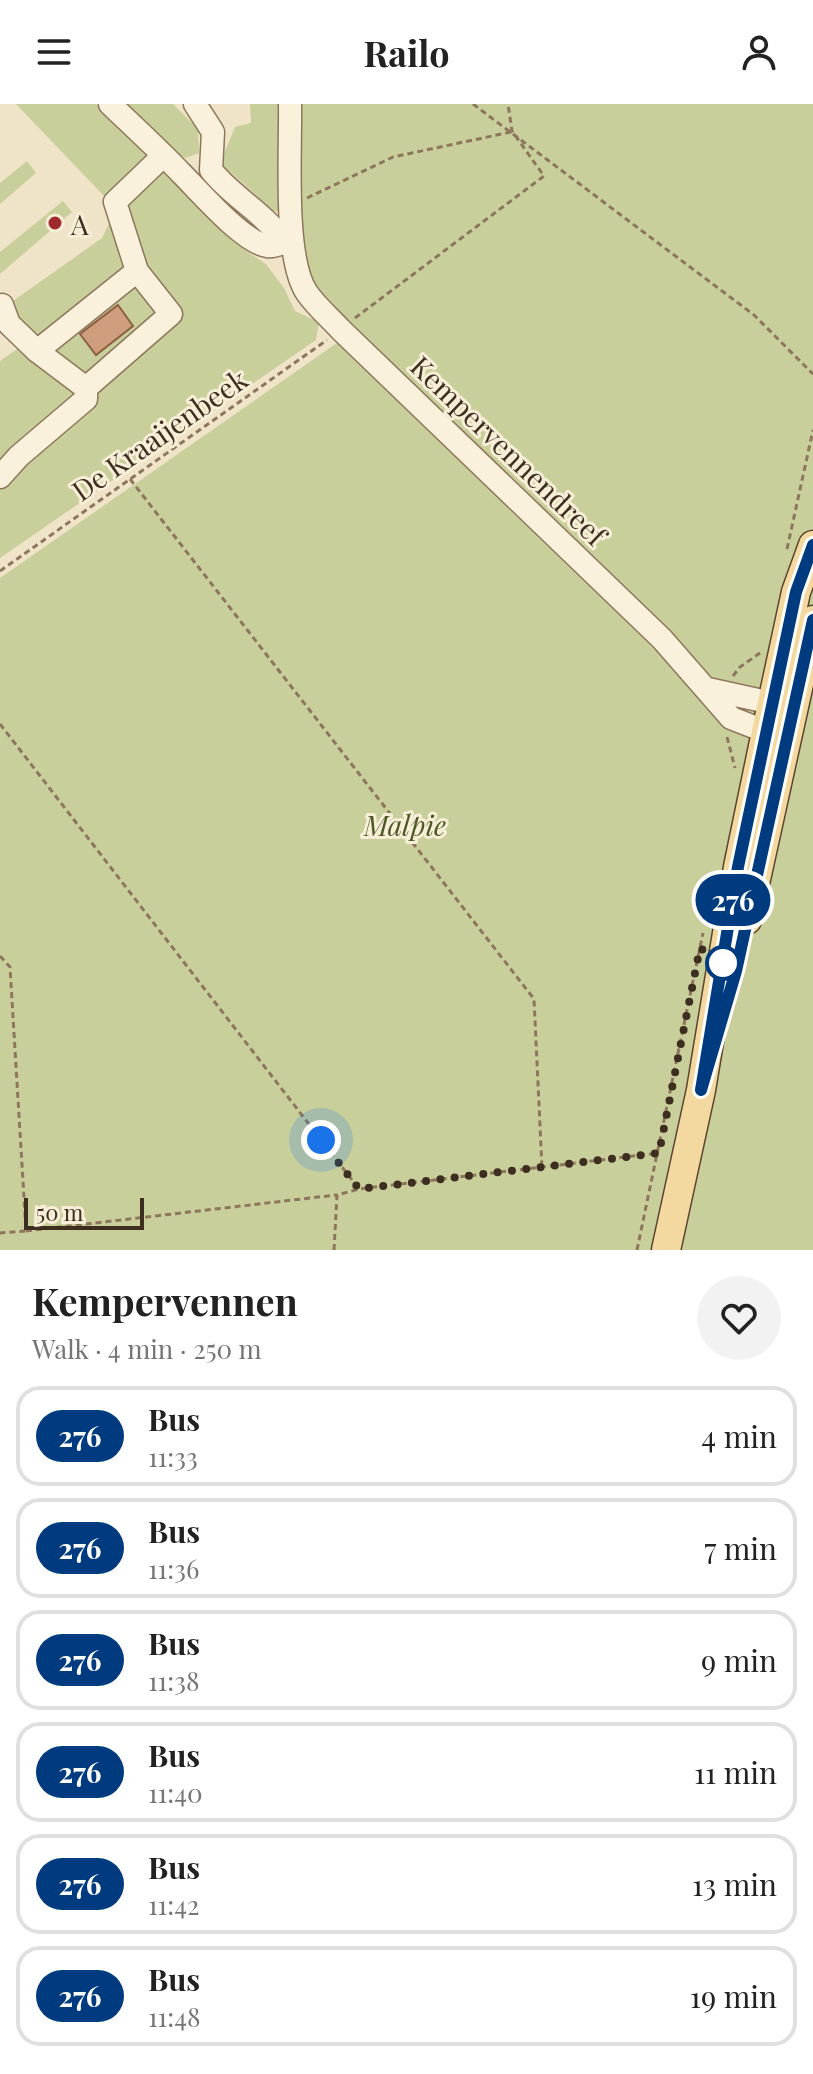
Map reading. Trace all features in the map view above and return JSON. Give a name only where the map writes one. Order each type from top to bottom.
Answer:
[{"type":"main road","points":[[666,1250],[701,1090],[736,971],[796,592],[813,545]]},
{"type":"main road","points":[[777,719],[813,620]]},
{"type":"street","points":[[110,104],[214,207],[253,240],[265,246],[287,241],[211,170],[213,132],[195,104]]},
{"type":"street","name":"Kempervennendreef","points":[[290,104],[292,216],[287,241],[307,293],[341,330],[719,697]]},
{"type":"street","points":[[0,477],[19,456],[86,399],[86,388],[171,314],[137,271],[115,202],[163,156]]},
{"type":"street","points":[[182,174],[211,170]]},
{"type":"street","points":[[37,351],[137,271]]},
{"type":"street","points":[[2,305],[9,324],[37,351],[86,388]]},
{"type":"street","points":[[719,697],[777,719]]},
{"type":"path","points":[[473,104],[754,315],[813,374]]},
{"type":"path","points":[[508,104],[512,131]]},
{"type":"path","points":[[292,216],[309,196],[393,157],[512,131]]},
{"type":"path","name":"De Kraaijenbeek","points":[[0,571],[341,330],[544,176],[512,131]]},
{"type":"path","points":[[786,553],[813,430]]},
{"type":"path","points":[[130,479],[534,999],[542,1168]]},
{"type":"path","points":[[736,773],[721,720],[719,697],[740,667],[758,656],[766,645]]},
{"type":"path","points":[[0,724],[359,1189]]},
{"type":"path","points":[[637,1250],[705,925]]},
{"type":"path","points":[[0,956],[10,967],[26,1231]]},
{"type":"path","points":[[0,1233],[337,1195],[359,1189],[659,1153]]},
{"type":"path","points":[[334,1250],[337,1195]]},
{"type":"green space","points":[[16,104],[96,104],[149,156],[104,196]]},
{"type":"green space","points":[[124,104],[173,104],[198,129],[199,153],[186,158],[176,154]]},
{"type":"green space","points":[[250,104],[286,104],[280,212],[274,211],[220,163],[235,127],[251,123]]},
{"type":"green space","name":"Malpie","points":[[302,104],[813,104],[813,1250],[0,1250],[0,578],[357,329],[306,276],[302,255]]},
{"type":"green space","points":[[27,161],[36,173],[0,204],[0,183]]},
{"type":"green space","points":[[162,169],[248,252],[266,264],[284,288],[295,311],[319,322],[316,340],[0,558],[0,361],[17,349],[11,312],[13,301],[102,238],[116,209]]},
{"type":"green space","points":[[63,201],[72,212],[0,274],[0,252]]},
{"type":"building","points":[[118,305],[133,326],[96,355],[80,334]]},
{"type":"bus line","name":"276","points":[[813,545],[796,592],[738,867],[701,1090],[736,971],[813,620]]},
{"type":"place","name":"A","points":[[55,223]]},
{"type":"route","points":[[321,1140],[359,1189],[659,1153],[700,948],[723,963]]}]
